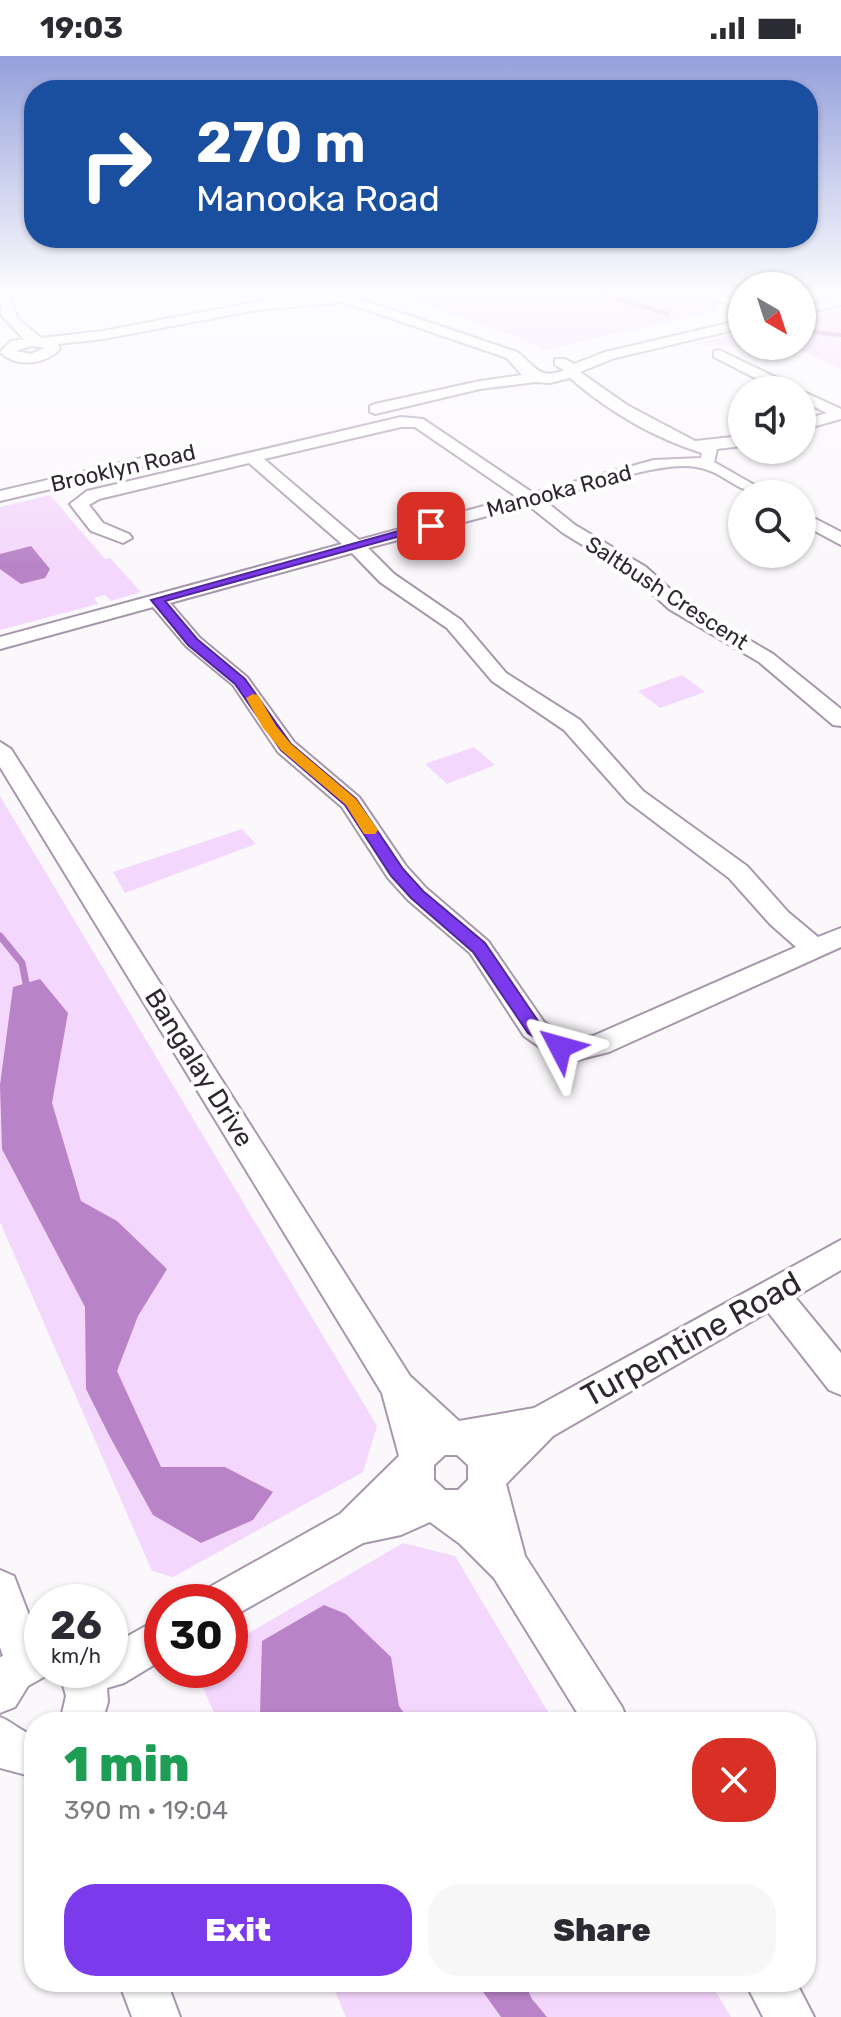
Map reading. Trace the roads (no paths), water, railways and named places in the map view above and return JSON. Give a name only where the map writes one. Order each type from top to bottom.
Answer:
[{"type":"street","points":[[356,414],[482,385]]},
{"type":"street","points":[[564,385],[677,453],[703,456]]},
{"type":"street","points":[[587,385],[740,480]]},
{"type":"street","points":[[816,402],[840,414]]},
{"type":"street","points":[[816,421],[840,414]]},
{"type":"street","name":"Saltbush Crescent","points":[[123,538],[97,527],[79,504],[93,495],[412,421],[423,424],[569,529],[639,571],[676,605],[766,658],[841,720]]},
{"type":"street","name":"Manooka Road","points":[[0,643],[654,465],[703,456],[728,446]]},
{"type":"street","name":"Manooka Road","points":[[654,465],[677,453]]},
{"type":"street","name":"Brooklyn Road","points":[[0,496],[170,457]]},
{"type":"street","points":[[252,457],[387,578],[454,624],[499,677],[572,725],[635,796],[738,872],[779,918],[815,949]]},
{"type":"street","points":[[820,528],[841,522]]},
{"type":"street","points":[[816,526],[841,540]]},
{"type":"street","points":[[157,600],[193,642],[240,681],[286,747],[351,802],[397,872],[417,894],[479,947],[534,1029],[546,1040],[577,1050],[599,1045],[841,937]]},
{"type":"street","name":"Bangalay Drive","points":[[0,749],[398,1388],[457,1438]]},
{"type":"street","name":"Turpentine Road","points":[[487,1480],[540,1424],[841,1254]]},
{"type":"street","points":[[772,1293],[841,1379]]},
{"type":"street","name":"Bangalay Drive","points":[[398,1388],[416,1462]]},
{"type":"street","name":"Turpentine Road","points":[[457,1438],[540,1424]]},
{"type":"street","points":[[354,1527],[431,1443],[457,1438],[482,1454],[508,1564]]},
{"type":"street","points":[[416,1462],[417,1487],[436,1505],[473,1531],[508,1564],[601,1712]]},
{"type":"street","points":[[248,1587],[354,1527],[436,1505],[463,1507],[474,1502],[487,1480]]},
{"type":"street","points":[[0,1590],[23,1671]]},
{"type":"street","points":[[0,1738],[11,1751],[24,1754]]},
{"type":"street","points":[[147,1992],[156,2017]]},
{"type":"street","points":[[775,1992],[790,2017]]},
{"type":"waterway","points":[[0,936],[22,963],[26,983]]}]
